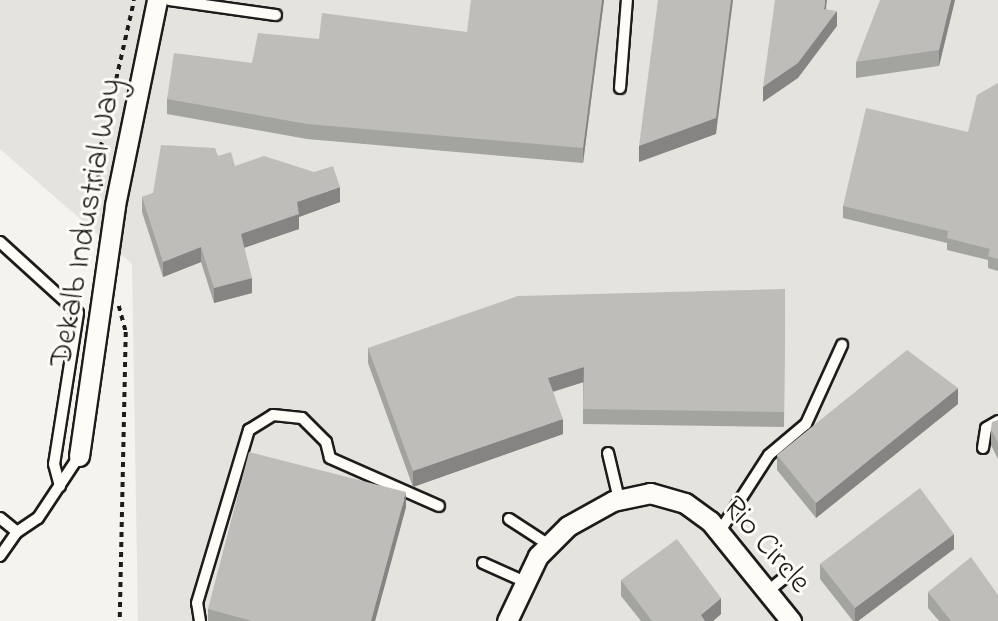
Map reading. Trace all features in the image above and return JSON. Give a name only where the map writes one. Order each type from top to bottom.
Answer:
[{"type":"street","name":"Dekalb Industrial Way","points":[[79,456],[114,205],[158,0]]},
{"type":"street","name":"Rio Circle","points":[[507,621],[523,581],[549,545],[578,519],[618,499],[667,496],[720,531],[790,621]]},
{"type":"lane","points":[[169,0],[276,15]]},
{"type":"lane","points":[[620,88],[627,0]]},
{"type":"lane","points":[[0,242],[78,313],[54,464],[60,486]]},
{"type":"lane","points":[[720,531],[769,455],[806,424],[842,345]]},
{"type":"lane","points":[[200,621],[197,603],[249,430],[273,415],[302,418],[326,442],[330,458],[439,506]]},
{"type":"lane","points":[[983,448],[986,428],[998,421]]},
{"type":"lane","points":[[608,453],[618,499]]},
{"type":"lane","points":[[0,556],[16,532],[38,518],[79,456]]},
{"type":"lane","points":[[0,518],[16,532]]},
{"type":"lane","points":[[509,519],[549,545]]},
{"type":"lane","points":[[482,563],[523,581]]},
{"type":"lane","points":[[768,591],[789,574]]},
{"type":"path","points":[[114,205],[96,167],[134,0]]},
{"type":"path","points":[[116,298],[126,332],[120,621]]},
{"type":"shaded area","points":[[0,0],[998,0],[998,621],[138,621],[132,264],[0,149]]},
{"type":"building","points":[[471,0],[602,0],[583,148],[307,124],[167,99],[174,53],[252,63],[258,33],[319,39],[322,13],[467,32]]},
{"type":"building","points":[[658,0],[731,0],[716,118],[639,146]]},
{"type":"building","points":[[775,0],[825,0],[824,9],[837,11],[798,63],[763,87]]},
{"type":"building","points":[[880,0],[951,0],[939,50],[856,62]]},
{"type":"building","points":[[998,83],[998,259],[988,256],[990,249],[947,238],[948,231],[843,206],[866,108],[968,132],[977,95]]},
{"type":"building","points":[[161,145],[215,148],[218,156],[231,152],[235,166],[264,156],[314,172],[333,166],[340,187],[297,202],[299,214],[241,234],[252,278],[214,288],[201,247],[163,262],[142,197],[153,193]]},
{"type":"building","points":[[785,289],[784,412],[583,409],[584,367],[548,378],[563,419],[413,471],[368,348],[518,296]]},
{"type":"building","points":[[907,350],[958,388],[816,503],[777,455]]},
{"type":"building","points":[[998,420],[998,443],[991,429],[992,422]]},
{"type":"building","points":[[249,452],[406,492],[371,621],[252,621],[208,609]]},
{"type":"building","points":[[920,488],[954,534],[855,608],[820,564]]},
{"type":"building","points":[[677,539],[721,598],[701,615],[705,621],[652,621],[621,580]]},
{"type":"building","points":[[971,557],[998,595],[998,621],[951,621],[928,592]]}]
